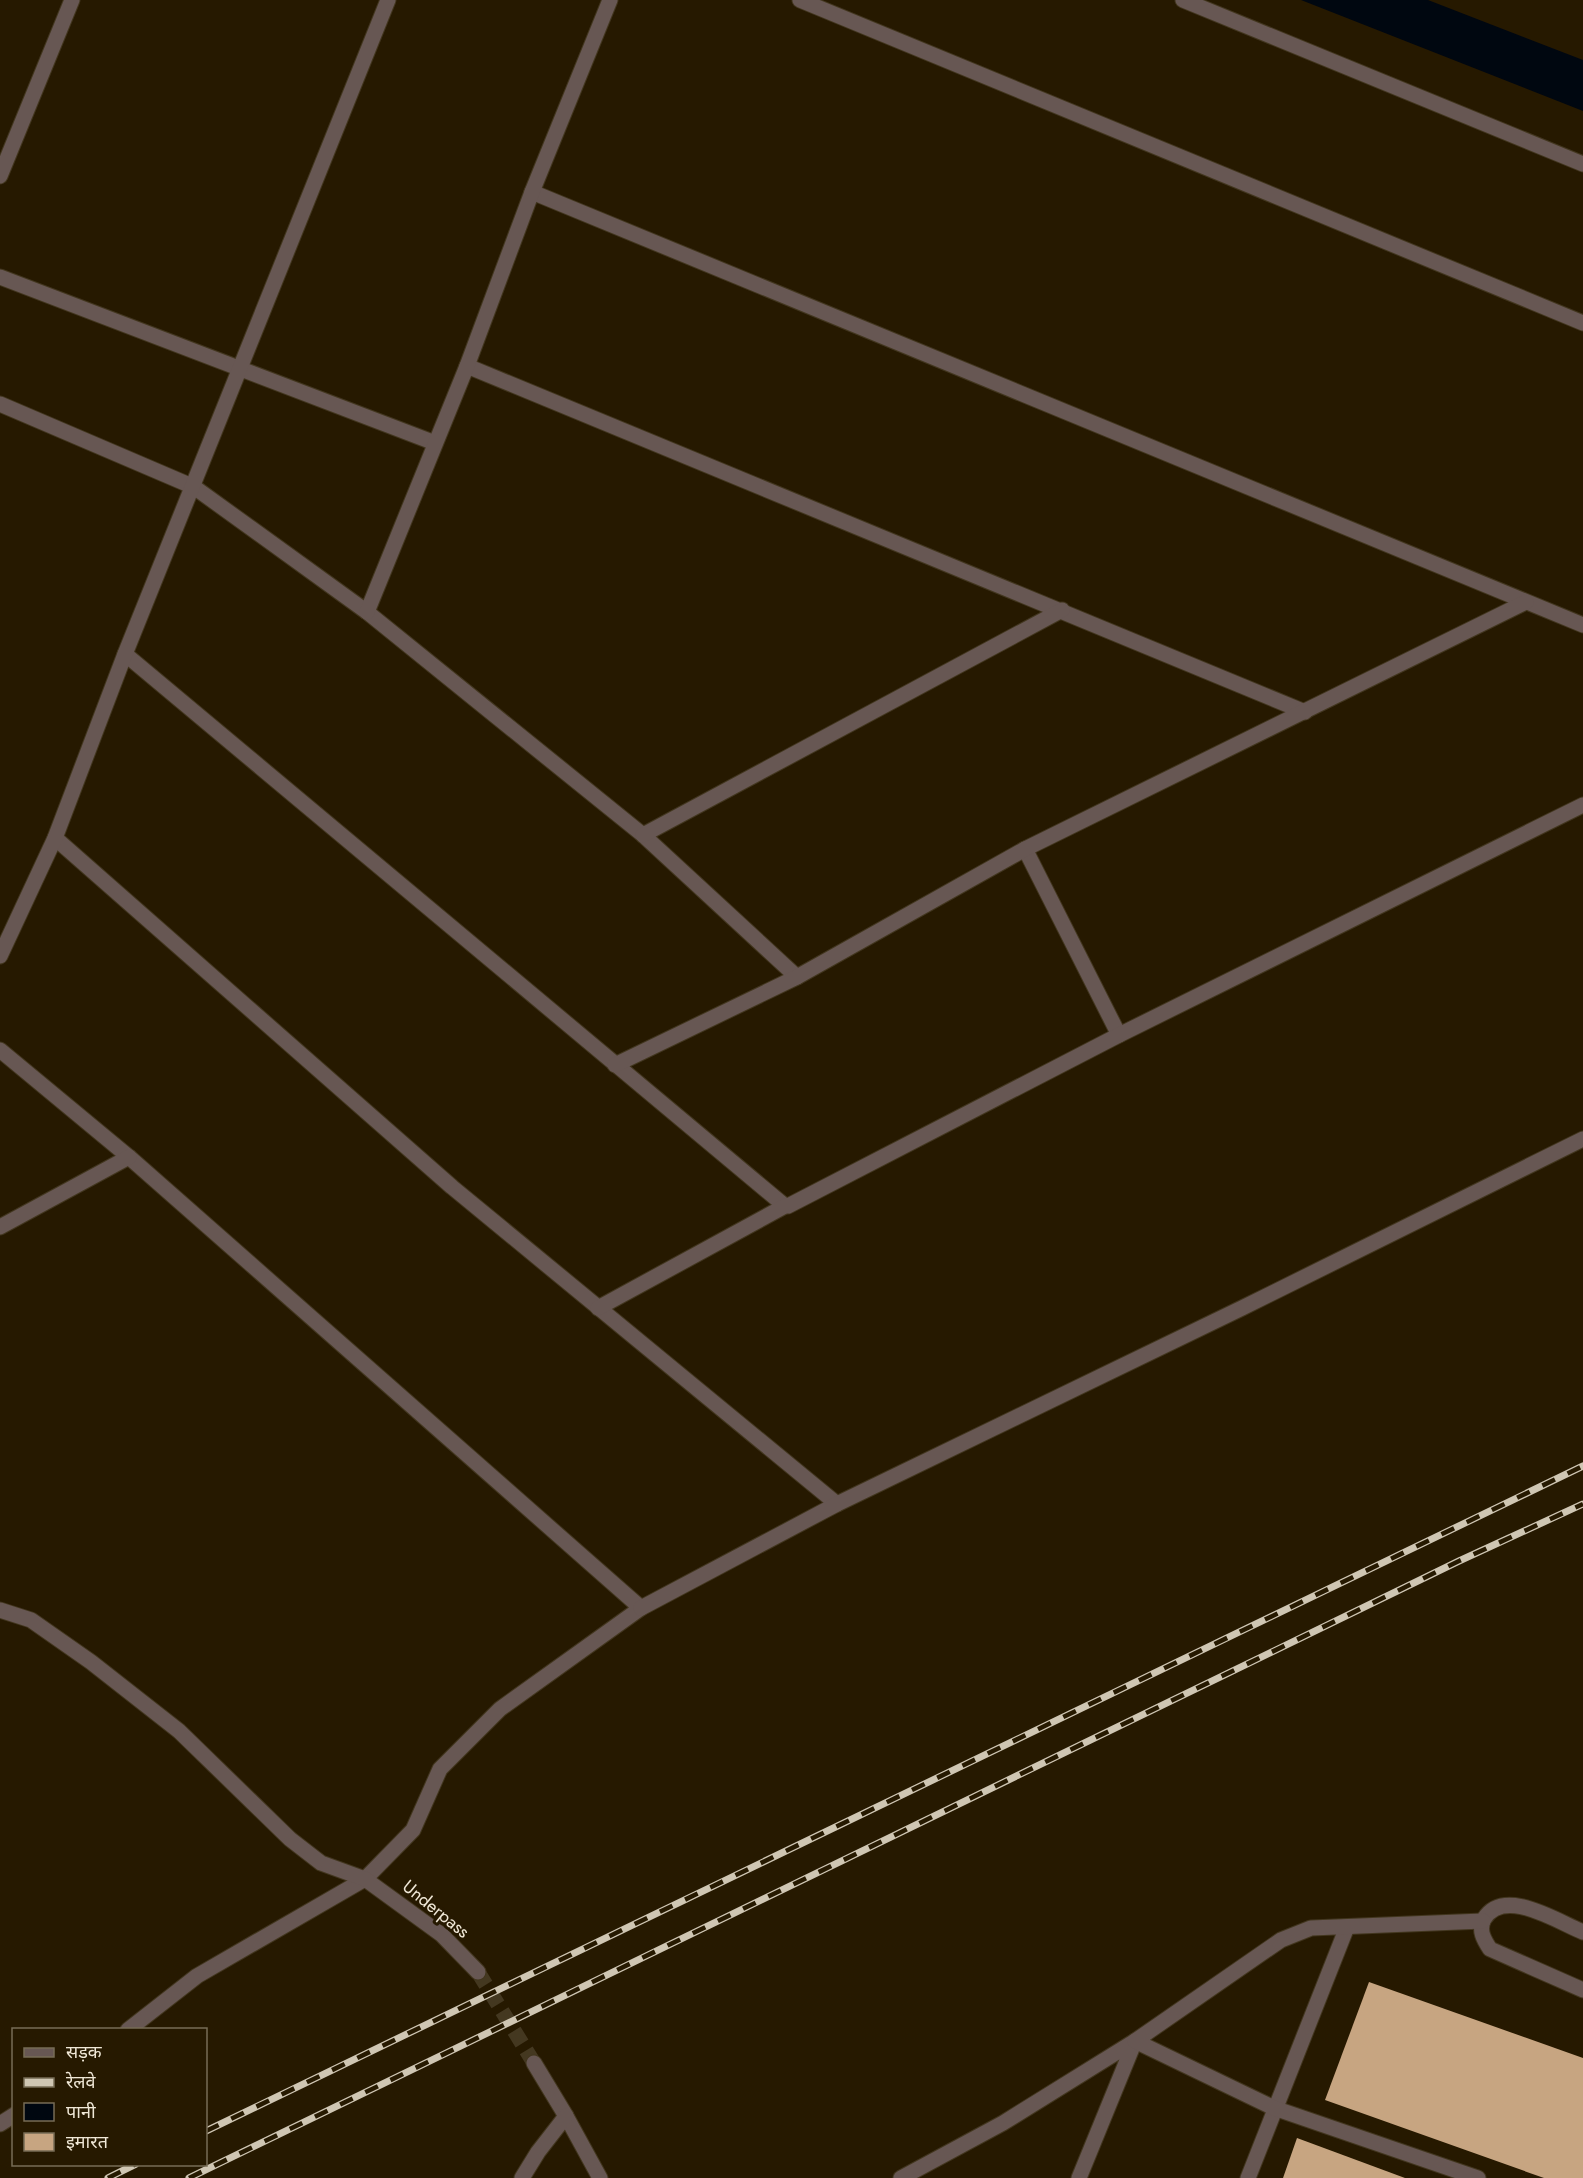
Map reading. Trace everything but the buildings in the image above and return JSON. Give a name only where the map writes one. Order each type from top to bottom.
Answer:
[{"type":"street","points":[[0,176],[72,0]]},
{"type":"street","points":[[0,956],[55,838],[125,654],[388,0]]},
{"type":"street","points":[[367,612],[467,366],[532,192],[610,0]]},
{"type":"street","points":[[800,0],[1583,323]]},
{"type":"street","points":[[1183,0],[1583,164]]},
{"type":"street","points":[[532,192],[1583,626]]},
{"type":"street","points":[[0,277],[435,443]]},
{"type":"street","points":[[467,366],[1305,712]]},
{"type":"street","points":[[0,404],[194,487],[367,612],[643,835],[797,977]]},
{"type":"street","points":[[615,1065],[797,977],[1025,849],[1526,602]]},
{"type":"street","points":[[643,835],[1062,610]]},
{"type":"street","points":[[125,654],[785,1206]]},
{"type":"street","points":[[598,1308],[785,1206],[1119,1035],[1583,805]]},
{"type":"street","points":[[55,838],[452,1187],[837,1504]]},
{"type":"street","points":[[1025,849],[1119,1035]]},
{"type":"street","points":[[0,1050],[129,1157],[641,1608]]},
{"type":"street","points":[[131,2028],[197,1976],[365,1879],[413,1830],[440,1769],[500,1709],[641,1608],[837,1504],[1232,1314],[1583,1139]]},
{"type":"street","points":[[0,1227],[129,1157]]},
{"type":"street","name":"Underpass","points":[[0,1610],[31,1620],[91,1662],[179,1731],[290,1839],[321,1863],[365,1879],[442,1935],[478,1972]]},
{"type":"street","points":[[1583,1932],[1520,1905],[1508,1904],[1492,1910],[1483,1921],[1482,1936],[1490,1949],[1583,1990]]},
{"type":"street","points":[[901,2178],[1003,2123],[1135,2041],[1281,1940],[1311,1928],[1483,1921]]},
{"type":"street","points":[[1248,2178],[1347,1927]]},
{"type":"street","points":[[1135,2041],[1274,2108],[1436,2172],[1478,2178]]},
{"type":"street","points":[[1079,2178],[1135,2041]]},
{"type":"street","points":[[534,2063],[600,2178]]},
{"type":"street","points":[[522,2178],[538,2152],[566,2116]]},
{"type":"water","points":[[1301,0],[1428,0],[1583,60],[1583,111]]},
{"type":"tunnel","points":[[478,1972],[534,2063]]},
{"type":"railway","points":[[207,2131],[1583,1466]]},
{"type":"railway","points":[[189,2178],[1459,1561],[1583,1504]]},
{"type":"railway","points":[[108,2178],[132,2166]]}]
